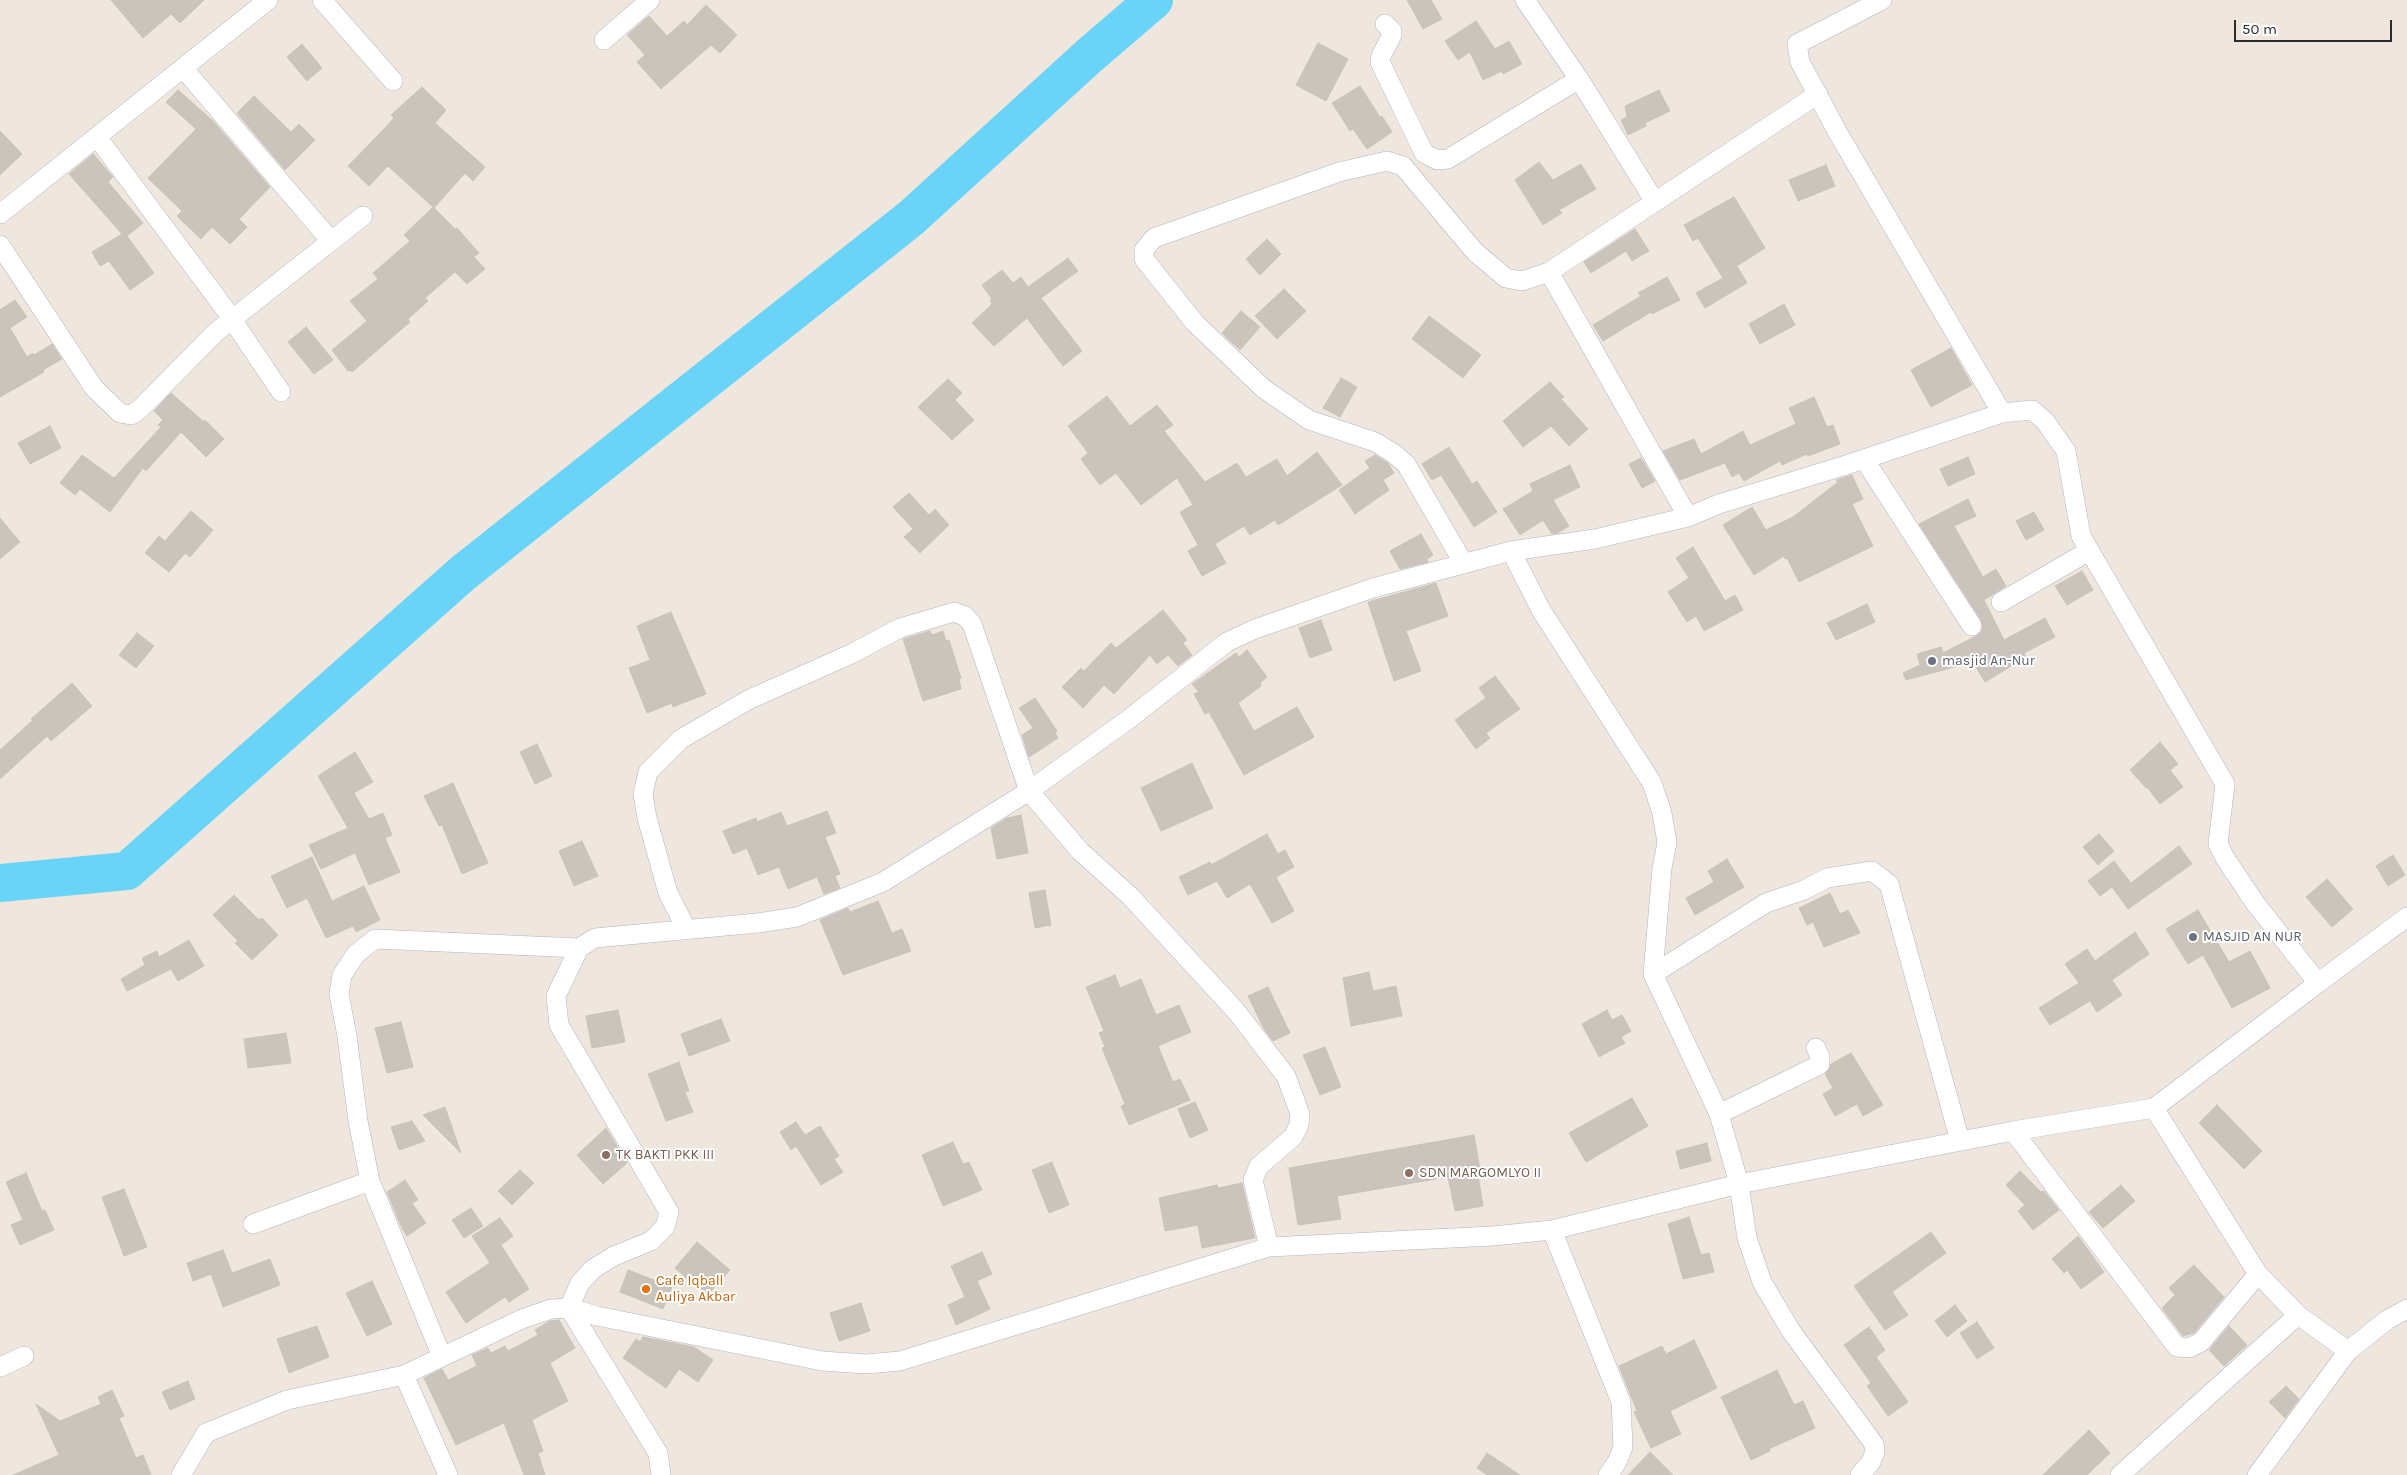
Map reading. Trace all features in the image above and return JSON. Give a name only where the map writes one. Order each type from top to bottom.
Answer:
[{"type":"street","points":[[0,214],[268,0]]},
{"type":"street","points":[[322,0],[393,81]]},
{"type":"street","points":[[604,40],[650,0]]},
{"type":"street","points":[[1525,0],[1579,79],[1655,202]]},
{"type":"street","points":[[1882,0],[1797,44],[1800,62],[1838,134],[2002,413]]},
{"type":"street","points":[[1385,24],[1392,31],[1392,35],[1381,56],[1380,62],[1424,153],[1437,160],[1448,159],[1579,79]]},
{"type":"street","points":[[183,68],[332,241]]},
{"type":"street","points":[[1464,564],[1406,464],[1375,442],[1309,420],[1264,389],[1195,323],[1144,259],[1144,250],[1154,238],[1339,172],[1387,161],[1403,166],[1475,252],[1506,278],[1522,281],[1548,272],[1818,94]]},
{"type":"street","points":[[97,137],[225,309],[230,320],[281,392]]},
{"type":"street","points":[[0,246],[94,388],[120,413],[135,414],[230,320],[363,216]]},
{"type":"street","points":[[1548,272],[1688,517]]},
{"type":"street","points":[[442,1357],[370,1182],[358,1121],[347,1036],[339,994],[342,975],[356,954],[375,939],[579,948],[596,938],[797,917],[883,882],[1029,791],[1129,720],[1228,642],[1255,629],[1364,592],[1511,551],[1595,539],[1688,517],[1719,504],[1864,459],[2002,413],[2032,410],[2045,421],[2066,451],[2081,536],[2225,784],[2218,844],[2225,858],[2255,903],[2318,983]]},
{"type":"street","points":[[1864,459],[1972,626]]},
{"type":"street","points":[[1511,551],[1541,610],[1652,783],[1662,813],[1667,843],[1662,868],[1652,974],[1720,1114],[1739,1184],[1747,1238],[1762,1282],[1791,1331],[1874,1444],[1875,1452],[1871,1462],[1862,1474]]},
{"type":"street","points":[[2002,602],[2089,551]]},
{"type":"street","points":[[687,930],[668,893],[647,818],[642,794],[648,772],[681,739],[740,705],[851,654],[900,628],[954,612],[965,616],[972,624],[1029,791],[1080,851],[1131,897],[1236,1011],[1286,1076],[1300,1114],[1299,1125],[1293,1137],[1259,1166],[1253,1180],[1269,1247]]},
{"type":"street","points":[[1652,974],[1766,903],[1804,890],[1827,878],[1872,871],[1889,884],[1960,1141]]},
{"type":"street","points":[[181,1475],[206,1432],[287,1400],[404,1375],[522,1319],[551,1309],[569,1308],[597,1316],[822,1361],[866,1364],[900,1361],[1269,1247],[1492,1236],[1552,1230],[1739,1184],[2013,1131],[2154,1108],[2407,917]]},
{"type":"street","points":[[569,1308],[580,1283],[593,1269],[614,1256],[651,1241],[665,1227],[669,1212],[559,1025],[556,996],[579,948]]},
{"type":"street","points":[[1720,1114],[1820,1064],[1820,1057],[1816,1048]]},
{"type":"street","points":[[2154,1108],[2258,1274],[2298,1315],[2348,1351]]},
{"type":"street","points":[[2013,1131],[2177,1346],[2189,1348],[2201,1342],[2258,1274]]},
{"type":"street","points":[[253,1224],[370,1182]]},
{"type":"street","points":[[1552,1230],[1621,1402],[1623,1447],[1617,1462],[1608,1475]]},
{"type":"street","points":[[569,1308],[658,1453],[661,1475]]},
{"type":"street","points":[[2256,1475],[2348,1351],[2388,1320],[2407,1309]]},
{"type":"street","points":[[2120,1475],[2298,1315]]},
{"type":"street","points":[[0,1367],[24,1356]]},
{"type":"street","points":[[404,1375],[448,1475]]},
{"type":"building","points":[[111,0],[204,0],[180,23],[171,14],[143,38]]},
{"type":"building","points":[[1407,0],[1431,0],[1442,19],[1423,29]]},
{"type":"building","points":[[706,5],[737,35],[720,53],[711,45],[661,89],[637,62],[645,55],[627,35],[649,16],[667,36],[684,21],[687,25]]},
{"type":"building","points":[[1476,21],[1495,49],[1509,41],[1522,64],[1503,74],[1502,71],[1483,80],[1470,52],[1458,60],[1445,41]]},
{"type":"building","points":[[1318,43],[1348,59],[1326,101],[1296,85]]},
{"type":"building","points":[[302,44],[322,68],[307,81],[287,57]]},
{"type":"building","points":[[1360,86],[1392,132],[1367,149],[1353,129],[1350,131],[1332,103]]},
{"type":"building","points":[[422,87],[446,110],[435,123],[485,167],[473,181],[465,173],[434,208],[455,229],[457,228],[479,253],[474,257],[485,269],[467,284],[455,272],[425,298],[428,301],[408,319],[410,322],[352,372],[348,371],[332,350],[367,321],[350,301],[378,279],[373,273],[410,241],[404,235],[433,207],[388,166],[369,186],[348,166],[394,118],[391,115]]},
{"type":"building","points":[[178,90],[213,121],[270,187],[239,219],[247,227],[230,244],[212,227],[201,239],[177,216],[182,211],[148,178],[196,129],[166,102]]},
{"type":"building","points":[[1659,90],[1670,111],[1645,123],[1646,126],[1628,135],[1621,120],[1627,117],[1625,106]]},
{"type":"building","points":[[254,96],[291,132],[299,124],[315,140],[285,170],[237,113]]},
{"type":"building","points":[[0,131],[22,154],[0,175]]},
{"type":"building","points":[[93,154],[113,177],[108,182],[143,223],[127,236],[154,273],[130,290],[109,261],[100,266],[92,252],[122,234],[69,174]]},
{"type":"building","points":[[1539,162],[1553,180],[1581,164],[1596,189],[1559,210],[1562,213],[1543,225],[1515,180]]},
{"type":"building","points":[[1826,165],[1835,186],[1798,201],[1789,180]]},
{"type":"building","points":[[1734,197],[1765,248],[1737,266],[1747,283],[1705,308],[1696,293],[1723,278],[1698,238],[1693,241],[1684,225]]},
{"type":"building","points":[[1635,229],[1649,251],[1632,261],[1626,251],[1591,273],[1584,262]]},
{"type":"building","points":[[1267,239],[1281,254],[1260,275],[1246,259]]},
{"type":"building","points":[[1068,258],[1078,271],[1041,298],[1082,351],[1063,366],[1027,318],[994,346],[972,323],[992,304],[990,300],[992,299],[982,285],[1002,270],[1013,283],[1021,277],[1028,287]]},
{"type":"building","points":[[1667,277],[1680,300],[1652,314],[1651,312],[1603,341],[1593,325],[1641,296],[1638,293]]},
{"type":"building","points":[[1284,289],[1306,311],[1277,339],[1255,316]]},
{"type":"building","points":[[15,300],[27,317],[10,328],[27,357],[52,344],[62,359],[43,370],[44,372],[0,397],[0,310]]},
{"type":"building","points":[[1784,304],[1795,325],[1760,344],[1749,324]]},
{"type":"building","points":[[1241,311],[1260,327],[1240,350],[1222,333]]},
{"type":"building","points":[[1429,316],[1481,355],[1463,378],[1412,339]]},
{"type":"building","points":[[306,327],[333,360],[314,374],[288,342]]},
{"type":"building","points":[[1951,348],[1972,385],[1931,407],[1911,370]]},
{"type":"building","points":[[1341,378],[1357,387],[1340,417],[1323,408]]},
{"type":"building","points":[[948,379],[962,393],[955,400],[974,420],[952,440],[918,407]]},
{"type":"building","points":[[1550,382],[1564,397],[1561,399],[1588,429],[1569,446],[1551,426],[1523,447],[1503,421]]},
{"type":"building","points":[[171,393],[204,422],[205,420],[224,439],[206,457],[181,432],[146,471],[143,468],[110,512],[80,489],[75,495],[60,483],[82,455],[114,478],[161,427],[158,425],[163,420],[154,411]]},
{"type":"building","points":[[1107,396],[1130,426],[1157,405],[1173,425],[1164,431],[1205,482],[1237,463],[1246,477],[1277,459],[1287,476],[1317,452],[1342,485],[1278,525],[1275,520],[1250,535],[1244,526],[1215,544],[1226,563],[1202,576],[1188,551],[1198,545],[1180,512],[1193,505],[1177,478],[1141,505],[1116,473],[1100,485],[1081,459],[1088,453],[1068,426]]},
{"type":"building","points":[[1814,397],[1827,427],[1833,425],[1840,444],[1808,456],[1807,454],[1782,465],[1780,461],[1744,481],[1739,473],[1732,477],[1725,463],[1680,480],[1663,451],[1694,439],[1701,454],[1743,431],[1750,445],[1796,424],[1789,408]]},
{"type":"building","points":[[50,426],[61,448],[30,464],[18,443]]},
{"type":"building","points":[[1449,447],[1472,484],[1477,481],[1497,512],[1474,527],[1441,475],[1432,480],[1422,464]]},
{"type":"building","points":[[1375,455],[1388,463],[1394,473],[1383,480],[1389,490],[1355,514],[1339,490],[1370,468],[1365,461]]},
{"type":"building","points":[[1968,457],[1975,474],[1948,486],[1940,469]]},
{"type":"building","points":[[1641,458],[1655,481],[1642,488],[1629,464]]},
{"type":"building","points":[[1570,465],[1580,487],[1553,500],[1569,526],[1558,533],[1552,534],[1543,520],[1520,535],[1503,509],[1533,491],[1530,484]]},
{"type":"building","points":[[1852,475],[1863,499],[1852,504],[1873,546],[1799,582],[1787,558],[1785,559],[1784,556],[1754,575],[1723,525],[1752,507],[1766,530],[1793,517],[1838,482],[1836,480]]},
{"type":"building","points":[[909,493],[929,515],[935,509],[949,525],[920,553],[904,537],[913,529],[893,507]]},
{"type":"building","points":[[1968,499],[1976,516],[1954,526],[1983,577],[1996,569],[2006,586],[1984,600],[2004,640],[2045,618],[2055,637],[2024,653],[2026,657],[1985,682],[1973,662],[1906,680],[1903,673],[1920,665],[1917,654],[1941,647],[1943,653],[1978,635],[1982,631],[1981,620],[1919,524]]},
{"type":"building","points":[[191,511],[213,530],[190,557],[185,553],[169,572],[145,553],[159,536],[165,541]]},
{"type":"building","points":[[2034,512],[2044,530],[2026,540],[2016,521]]},
{"type":"building","points":[[0,518],[20,542],[0,559]]},
{"type":"building","points":[[1421,534],[1433,555],[1427,559],[1428,562],[1400,569],[1390,551]]},
{"type":"building","points":[[1693,547],[1725,601],[1735,595],[1743,610],[1704,631],[1696,616],[1687,622],[1668,592],[1689,578],[1676,558]]},
{"type":"building","points":[[2082,571],[2093,590],[2067,605],[2055,586]]},
{"type":"building","points":[[1436,583],[1448,616],[1406,631],[1421,671],[1394,681],[1368,602]]},
{"type":"building","points":[[1867,604],[1875,622],[1836,640],[1827,623]]},
{"type":"building","points":[[1163,610],[1187,640],[1183,643],[1192,655],[1178,666],[1168,655],[1157,664],[1150,655],[1114,694],[1104,685],[1083,708],[1062,687],[1081,668],[1084,671],[1111,643],[1116,648]]},
{"type":"building","points":[[671,612],[706,694],[673,707],[672,703],[647,713],[629,668],[650,660],[637,626]]},
{"type":"building","points":[[1321,620],[1332,650],[1310,658],[1299,628]]},
{"type":"building","points":[[930,631],[932,635],[943,631],[946,641],[949,640],[961,678],[959,679],[961,689],[923,701],[903,639]]},
{"type":"building","points":[[137,633],[154,646],[136,668],[119,655]]},
{"type":"building","points":[[1247,650],[1267,677],[1260,683],[1261,686],[1238,703],[1254,731],[1297,707],[1314,737],[1244,775],[1209,712],[1205,714],[1194,694],[1199,692],[1192,684],[1236,653],[1239,657]]},
{"type":"building","points":[[1495,676],[1520,709],[1486,733],[1490,738],[1476,749],[1455,720],[1486,698],[1479,688]]},
{"type":"building","points":[[72,683],[92,706],[51,741],[47,736],[0,779],[0,750],[33,720],[31,719]]},
{"type":"building","points":[[1035,698],[1057,731],[1055,733],[1058,738],[1029,757],[1022,735],[1033,728],[1019,708]]},
{"type":"building","points":[[2160,742],[2178,764],[2170,770],[2183,787],[2160,804],[2130,770]]},
{"type":"building","points":[[537,744],[552,776],[535,784],[520,752]]},
{"type":"building","points":[[355,752],[373,782],[354,793],[369,819],[383,813],[392,835],[385,838],[400,872],[369,885],[355,853],[321,869],[309,845],[348,828],[318,776]]},
{"type":"building","points":[[1192,763],[1213,808],[1161,831],[1141,788]]},
{"type":"building","points":[[453,783],[488,863],[462,874],[442,825],[439,826],[424,796]]},
{"type":"building","points":[[827,811],[836,833],[825,837],[840,874],[835,876],[840,888],[824,894],[817,877],[788,889],[779,867],[758,875],[747,848],[733,854],[723,831],[756,818],[757,822],[781,812],[787,826]]},
{"type":"building","points":[[1021,815],[1028,853],[997,859],[991,828],[1007,818]]},
{"type":"building","points":[[1267,834],[1278,854],[1285,850],[1294,867],[1276,877],[1294,911],[1272,923],[1250,884],[1227,898],[1217,881],[1188,895],[1179,877],[1210,862],[1211,865]]},
{"type":"building","points":[[2099,834],[2114,851],[2098,865],[2083,847]]},
{"type":"building","points":[[582,841],[598,876],[574,886],[559,851]]},
{"type":"building","points":[[2179,846],[2192,864],[2128,909],[2112,887],[2100,896],[2088,881],[2114,861],[2131,883]]},
{"type":"building","points":[[2393,855],[2405,875],[2388,886],[2376,866]]},
{"type":"building","points":[[312,857],[332,901],[364,886],[380,920],[356,932],[353,926],[326,938],[307,898],[287,908],[271,876]]},
{"type":"building","points":[[1727,859],[1744,887],[1695,915],[1686,898],[1714,882],[1708,871]]},
{"type":"building","points":[[2327,879],[2353,909],[2332,927],[2306,897]]},
{"type":"building","points":[[1045,890],[1051,925],[1035,928],[1029,893]]},
{"type":"building","points":[[1830,893],[1840,914],[1848,910],[1860,933],[1824,947],[1813,922],[1807,925],[1799,908]]},
{"type":"building","points":[[234,895],[259,920],[262,918],[278,935],[252,960],[235,943],[238,941],[213,915]]},
{"type":"building","points":[[878,901],[892,933],[902,929],[911,951],[843,975],[820,920],[848,908],[850,912]]},
{"type":"building","points":[[2198,910],[2229,962],[2250,951],[2270,988],[2232,1008],[2203,955],[2188,964],[2166,929]]},
{"type":"building","points":[[2135,932],[2149,954],[2112,980],[2122,995],[2097,1012],[2090,1001],[2050,1025],[2039,1008],[2079,983],[2065,964],[2087,949],[2095,961]]},
{"type":"building","points":[[189,940],[204,966],[178,981],[171,969],[127,991],[121,979],[145,965],[142,958],[157,951],[159,957]]},
{"type":"building","points":[[1369,972],[1373,991],[1396,986],[1402,1016],[1351,1026],[1343,978]]},
{"type":"building","points":[[1115,975],[1120,988],[1141,979],[1156,1015],[1179,1005],[1191,1032],[1158,1046],[1173,1082],[1180,1079],[1190,1100],[1129,1125],[1121,1106],[1125,1104],[1102,1048],[1105,1047],[1099,1033],[1104,1031],[1086,987]]},
{"type":"building","points":[[1268,987],[1290,1033],[1273,1041],[1264,1029],[1248,996]]},
{"type":"building","points":[[618,1010],[625,1042],[592,1048],[586,1016]]},
{"type":"building","points":[[1607,1010],[1612,1020],[1622,1015],[1631,1031],[1621,1037],[1625,1043],[1599,1057],[1582,1024]]},
{"type":"building","points":[[721,1019],[730,1041],[689,1056],[681,1034]]},
{"type":"building","points":[[401,1022],[413,1067],[387,1073],[375,1028]]},
{"type":"building","points":[[286,1033],[291,1063],[248,1068],[244,1039]]},
{"type":"building","points":[[1325,1047],[1341,1087],[1320,1095],[1303,1055]]},
{"type":"building","points":[[1851,1053],[1883,1105],[1863,1116],[1857,1104],[1835,1116],[1823,1094],[1833,1088],[1825,1074],[1831,1064]]},
{"type":"building","points":[[679,1062],[689,1091],[685,1092],[693,1112],[666,1121],[648,1074]]},
{"type":"building","points":[[1632,1098],[1648,1126],[1586,1162],[1569,1133]]},
{"type":"building","points":[[1195,1102],[1208,1130],[1190,1138],[1178,1109]]},
{"type":"building","points":[[2217,1105],[2262,1151],[2244,1169],[2199,1123]]},
{"type":"building","points":[[445,1107],[461,1153],[423,1115]]},
{"type":"building","points":[[412,1121],[425,1141],[399,1150],[391,1127]]},
{"type":"building","points":[[796,1122],[805,1135],[820,1126],[839,1156],[834,1159],[843,1172],[821,1185],[796,1146],[791,1150],[780,1132]]},
{"type":"building","name":"TK BAKTI PKK III","points":[[606,1128],[627,1163],[603,1184],[577,1155]]},
{"type":"building","name":"SDN MARGOMLYO II","points":[[1474,1135],[1480,1169],[1477,1169],[1483,1206],[1455,1211],[1448,1177],[1337,1196],[1341,1219],[1298,1225],[1289,1168]]},
{"type":"building","points":[[953,1142],[963,1164],[969,1162],[982,1190],[943,1206],[922,1155]]},
{"type":"building","points":[[1707,1143],[1711,1161],[1680,1169],[1676,1151]]},
{"type":"building","points":[[1052,1162],[1069,1205],[1049,1213],[1032,1170]]},
{"type":"building","points":[[520,1170],[534,1183],[512,1205],[498,1191]]},
{"type":"building","points":[[2020,1171],[2041,1192],[2044,1191],[2059,1210],[2033,1230],[2018,1211],[2025,1205],[2006,1185]]},
{"type":"building","points":[[26,1173],[42,1211],[45,1210],[54,1230],[20,1245],[11,1225],[23,1220],[6,1182]]},
{"type":"building","points":[[405,1180],[418,1200],[412,1203],[426,1223],[407,1236],[387,1192]]},
{"type":"building","points":[[1242,1183],[1255,1238],[1202,1248],[1198,1225],[1165,1231],[1159,1198],[1217,1185],[1218,1188]]},
{"type":"building","points":[[2121,1185],[2135,1201],[2103,1228],[2089,1212]]},
{"type":"building","points":[[124,1189],[147,1247],[124,1256],[102,1197]]},
{"type":"building","points":[[471,1208],[483,1226],[464,1238],[452,1220]]},
{"type":"building","points":[[1689,1217],[1701,1255],[1709,1253],[1714,1272],[1683,1279],[1668,1224]]},
{"type":"building","points":[[500,1218],[513,1236],[501,1245],[529,1289],[509,1302],[505,1297],[466,1323],[446,1292],[490,1263],[472,1236]]},
{"type":"building","points":[[1931,1232],[1946,1253],[1892,1292],[1908,1315],[1885,1330],[1854,1286]]},
{"type":"building","points":[[2078,1236],[2104,1272],[2081,1289],[2067,1270],[2064,1273],[2052,1259]]},
{"type":"building","points":[[697,1242],[730,1270],[707,1296],[675,1268]]},
{"type":"building","points":[[223,1250],[232,1273],[270,1259],[280,1285],[223,1307],[211,1274],[193,1281],[187,1263]]},
{"type":"building","points":[[982,1252],[992,1274],[977,1281],[990,1309],[956,1325],[948,1305],[965,1297],[951,1266]]},
{"type":"building","points":[[2194,1265],[2224,1297],[2194,1333],[2183,1336],[2162,1308],[2175,1295],[2169,1288]]},
{"type":"building","name":"Cafe Iqball Auliya Akbar","points":[[628,1270],[672,1287],[663,1309],[620,1292]]},
{"type":"building","points":[[372,1281],[392,1324],[367,1336],[346,1293]]},
{"type":"building","points":[[861,1303],[870,1331],[839,1341],[830,1313]]},
{"type":"building","points":[[1955,1305],[1967,1321],[1947,1337],[1935,1321]]},
{"type":"building","points":[[559,1320],[575,1348],[550,1363],[568,1401],[532,1420],[543,1451],[538,1453],[545,1475],[524,1475],[504,1423],[456,1445],[424,1378],[442,1369],[448,1380],[477,1366],[472,1355],[488,1348],[491,1353],[505,1346],[508,1351],[538,1335],[535,1330],[550,1321]]},
{"type":"building","points":[[1977,1322],[1994,1348],[1977,1359],[1960,1333]]},
{"type":"building","points":[[317,1326],[329,1357],[289,1373],[277,1339]]},
{"type":"building","points":[[2229,1326],[2247,1345],[2224,1366],[2209,1350]]},
{"type":"building","points":[[1869,1327],[1885,1350],[1876,1357],[1908,1402],[1888,1416],[1867,1386],[1871,1383],[1844,1345]]},
{"type":"building","points":[[643,1337],[694,1347],[713,1360],[698,1382],[679,1369],[666,1388],[623,1358],[636,1339],[640,1342]]},
{"type":"building","points":[[1694,1340],[1717,1388],[1670,1411],[1681,1434],[1651,1448],[1634,1412],[1637,1411],[1619,1366],[1662,1346],[1666,1354]]},
{"type":"building","points":[[1777,1370],[1794,1405],[1803,1401],[1815,1428],[1769,1449],[1770,1451],[1751,1460],[1721,1397]]},
{"type":"building","points":[[188,1381],[195,1399],[170,1410],[162,1392]]},
{"type":"building","points":[[2286,1386],[2299,1399],[2285,1418],[2269,1402]]},
{"type":"building","points":[[112,1390],[124,1416],[119,1418],[136,1458],[143,1455],[151,1475],[13,1475],[59,1455],[36,1404],[60,1421],[101,1404],[98,1397]]},
{"type":"building","points":[[2089,1430],[2110,1453],[2087,1475],[2043,1475]]},
{"type":"building","points":[[1650,1452],[1673,1475],[1628,1475]]},
{"type":"building","points":[[1487,1453],[1520,1475],[1487,1475],[1477,1468]]},
{"type":"waterway","points":[[0,883],[127,871],[463,573],[911,218],[1090,55],[1154,0]]},
{"type":"place","name":"masjid An-Nur","points":[[1932,661]]},
{"type":"place","name":"MASJID AN NUR","points":[[2193,937]]},
{"type":"place","name":"TK BAKTI PKK III","points":[[606,1155]]},
{"type":"place","name":"SDN MARGOMLYO II","points":[[1409,1173]]},
{"type":"place","name":"Cafe Iqball Auliya Akbar","points":[[646,1289]]}]
